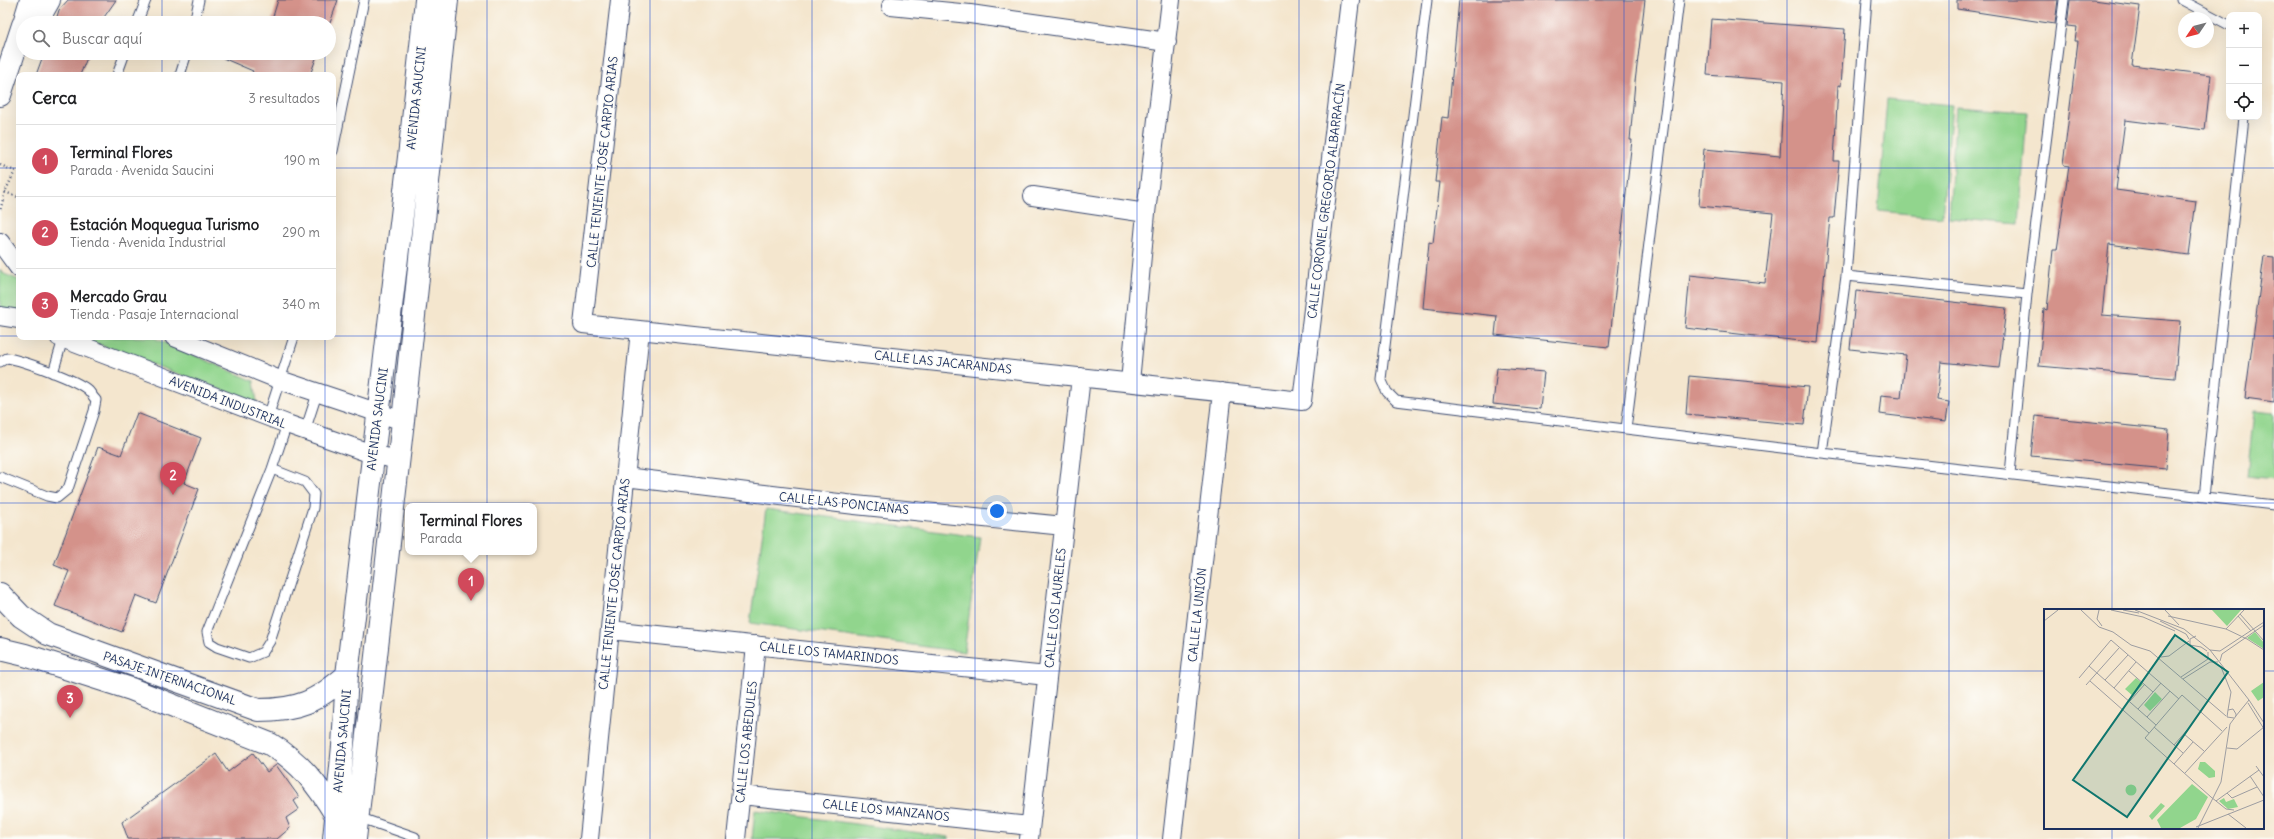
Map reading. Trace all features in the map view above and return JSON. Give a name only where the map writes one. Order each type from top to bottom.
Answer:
[{"type":"main road","points":[[26,16],[31,0]]},
{"type":"main road","points":[[40,16],[50,0]]},
{"type":"main road","name":"AVENIDA SAUCINI","points":[[425,114],[426,0]]},
{"type":"main road","name":"AVENIDA SAUCINI","points":[[355,839],[403,421],[420,159],[425,114],[446,0]]},
{"type":"main road","points":[[0,96],[16,46]]},
{"type":"main road","points":[[0,96],[18,60]]},
{"type":"main road","name":"AVENIDA SAUCINI","points":[[334,839],[343,746],[347,675],[372,454],[420,159]]},
{"type":"main road","name":"PASAJE INTERNACIONAL","points":[[0,594],[21,616],[48,634],[258,710],[284,710],[308,702],[328,692],[347,675]]},
{"type":"main road","name":"PASAJE INTERNACIONAL","points":[[0,649],[25,655],[131,688],[270,744],[290,756],[309,776],[336,814]]},
{"type":"main road","points":[[336,814],[358,818]]},
{"type":"street","name":"CALLE TENIENTE JOŚE CARPIO ARIAS","points":[[583,324],[620,0]]},
{"type":"street","points":[[1130,382],[1146,213],[1171,0]]},
{"type":"street","name":"CALLE CORONEL GREGORIO ALBARRACÍN","points":[[1302,401],[1350,0]]},
{"type":"street","points":[[891,6],[971,7],[1167,42]]},
{"type":"street","points":[[1033,196],[1146,213]]},
{"type":"street","points":[[0,242],[16,264]]},
{"type":"street","points":[[0,316],[16,319]]},
{"type":"street","name":"CALLE LAS JACARANDAS","points":[[583,324],[1302,401]]},
{"type":"street","name":"CALLE TENIENTE JOŚE CARPIO ARIAS","points":[[589,839],[640,330]]},
{"type":"street","name":"AVENIDA INDUSTRIAL","points":[[66,340],[268,418],[372,454],[398,460]]},
{"type":"street","points":[[181,340],[317,394],[403,421]]},
{"type":"street","name":"CALLE LOS LAURELES","points":[[1030,832],[1081,377]]},
{"type":"street","name":"CALLE LA UNIÓN","points":[[1172,839],[1222,392]]},
{"type":"street","name":"CALLE LAS PONCIANAS","points":[[625,477],[855,505],[1064,526]]},
{"type":"street","name":"CALLE LOS TAMARINDOS","points":[[610,630],[1047,676]]},
{"type":"street","name":"CALLE LOS ABEDULES","points":[[736,839],[756,645]]},
{"type":"street","name":"CALLE LOS MANZANOS","points":[[740,795],[1030,832]]},
{"type":"lane","points":[[140,16],[146,0]]},
{"type":"lane","points":[[196,16],[199,0]]},
{"type":"lane","points":[[336,136],[364,0]]},
{"type":"lane","points":[[1427,0],[1381,379],[1387,392],[1396,402],[2274,505]]},
{"type":"lane","points":[[1626,429],[1679,0]]},
{"type":"lane","points":[[1822,453],[1846,276],[1867,0]]},
{"type":"lane","points":[[2010,474],[2027,294],[2064,0]]},
{"type":"lane","points":[[2182,0],[2226,23]]},
{"type":"lane","points":[[118,72],[122,60]]},
{"type":"lane","points":[[181,72],[185,60]]},
{"type":"lane","points":[[2204,497],[2244,120]]},
{"type":"lane","points":[[1846,276],[2027,294]]},
{"type":"lane","points":[[53,373],[61,340]]},
{"type":"lane","points":[[268,418],[293,340]]},
{"type":"lane","points":[[0,362],[7,358],[18,359],[53,373],[87,390],[96,400],[94,411],[68,489],[57,498],[47,496],[0,477]]},
{"type":"lane","points":[[305,430],[317,394]]},
{"type":"lane","points":[[272,469],[305,482],[314,494],[313,508],[270,641],[263,652],[249,658],[217,647],[209,642],[207,632],[272,469],[287,424]]},
{"type":"lane","points":[[358,818],[415,837]]},
{"type":"path","points":[[0,165],[15,171],[10,186],[5,192],[0,211]]},
{"type":"path","points":[[5,192],[16,196]]},
{"type":"green space","points":[[1887,99],[1952,105],[1942,217],[1878,211]]},
{"type":"green space","points":[[1956,107],[2027,112],[2019,224],[1949,218]]},
{"type":"green space","points":[[0,269],[4,274],[16,279],[16,314],[0,310]]},
{"type":"green space","points":[[86,340],[159,340],[254,381],[257,403]]},
{"type":"green space","points":[[2254,411],[2274,413],[2274,479],[2247,476]]},
{"type":"green space","points":[[766,509],[980,537],[964,652],[750,623]]},
{"type":"green space","points":[[755,810],[949,837],[949,839],[752,839]]},
{"type":"building","points":[[68,0],[116,0],[105,16],[57,16],[59,10]]},
{"type":"building","points":[[278,0],[338,0],[332,16],[273,16]]},
{"type":"building","points":[[1459,0],[1645,0],[1635,82],[1630,140],[1632,140],[1609,347],[1495,335],[1497,316],[1423,308],[1429,242],[1433,243],[1440,182],[1435,182],[1442,117],[1448,118]]},
{"type":"building","points":[[1957,0],[2058,0],[2055,24],[1957,9]]},
{"type":"building","points":[[2070,0],[2093,0],[2140,6],[2132,65],[2211,75],[2205,130],[2125,120],[2116,190],[2196,201],[2189,255],[2109,244],[2102,315],[2180,321],[2175,378],[2039,366],[2044,309],[2047,310],[2053,250],[2057,250],[2069,166],[2063,165],[2078,41],[2075,41],[2077,27],[2067,26]]},
{"type":"building","points":[[1711,19],[1845,29],[1841,86],[1838,85],[1834,161],[1839,161],[1834,218],[1830,218],[1818,343],[1685,328],[1690,275],[1765,283],[1773,213],[1699,206],[1704,149],[1780,156],[1784,81],[1707,75]]},
{"type":"building","points":[[41,60],[86,60],[81,72],[37,72]]},
{"type":"building","points":[[227,60],[315,60],[311,72],[253,71]]},
{"type":"building","points":[[2264,256],[2274,257],[2274,402],[2245,398]]},
{"type":"building","points":[[1856,291],[2006,308],[1999,368],[1941,362],[1937,400],[1949,402],[1946,422],[1879,414],[1881,395],[1901,397],[1906,355],[1850,349]]},
{"type":"building","points":[[1497,368],[1544,372],[1540,409],[1493,404]]},
{"type":"building","points":[[1689,376],[1808,387],[1804,425],[1686,414]]},
{"type":"building","points":[[137,413],[201,438],[184,483],[199,489],[156,603],[136,595],[122,632],[55,606],[69,571],[54,565],[98,447],[121,455]]},
{"type":"building","points":[[2035,416],[2169,430],[2166,469],[2031,456]]},
{"type":"building","points":[[253,753],[267,772],[276,765],[299,797],[294,801],[299,809],[286,818],[290,828],[277,839],[128,839],[122,822],[216,754],[228,772]]},
{"type":"place","name":"Estación Moquegua Turismo","points":[[173,495]]},
{"type":"place","name":"Terminal Flores","points":[[471,601]]},
{"type":"place","name":"Mercado Grau","points":[[70,718]]}]
